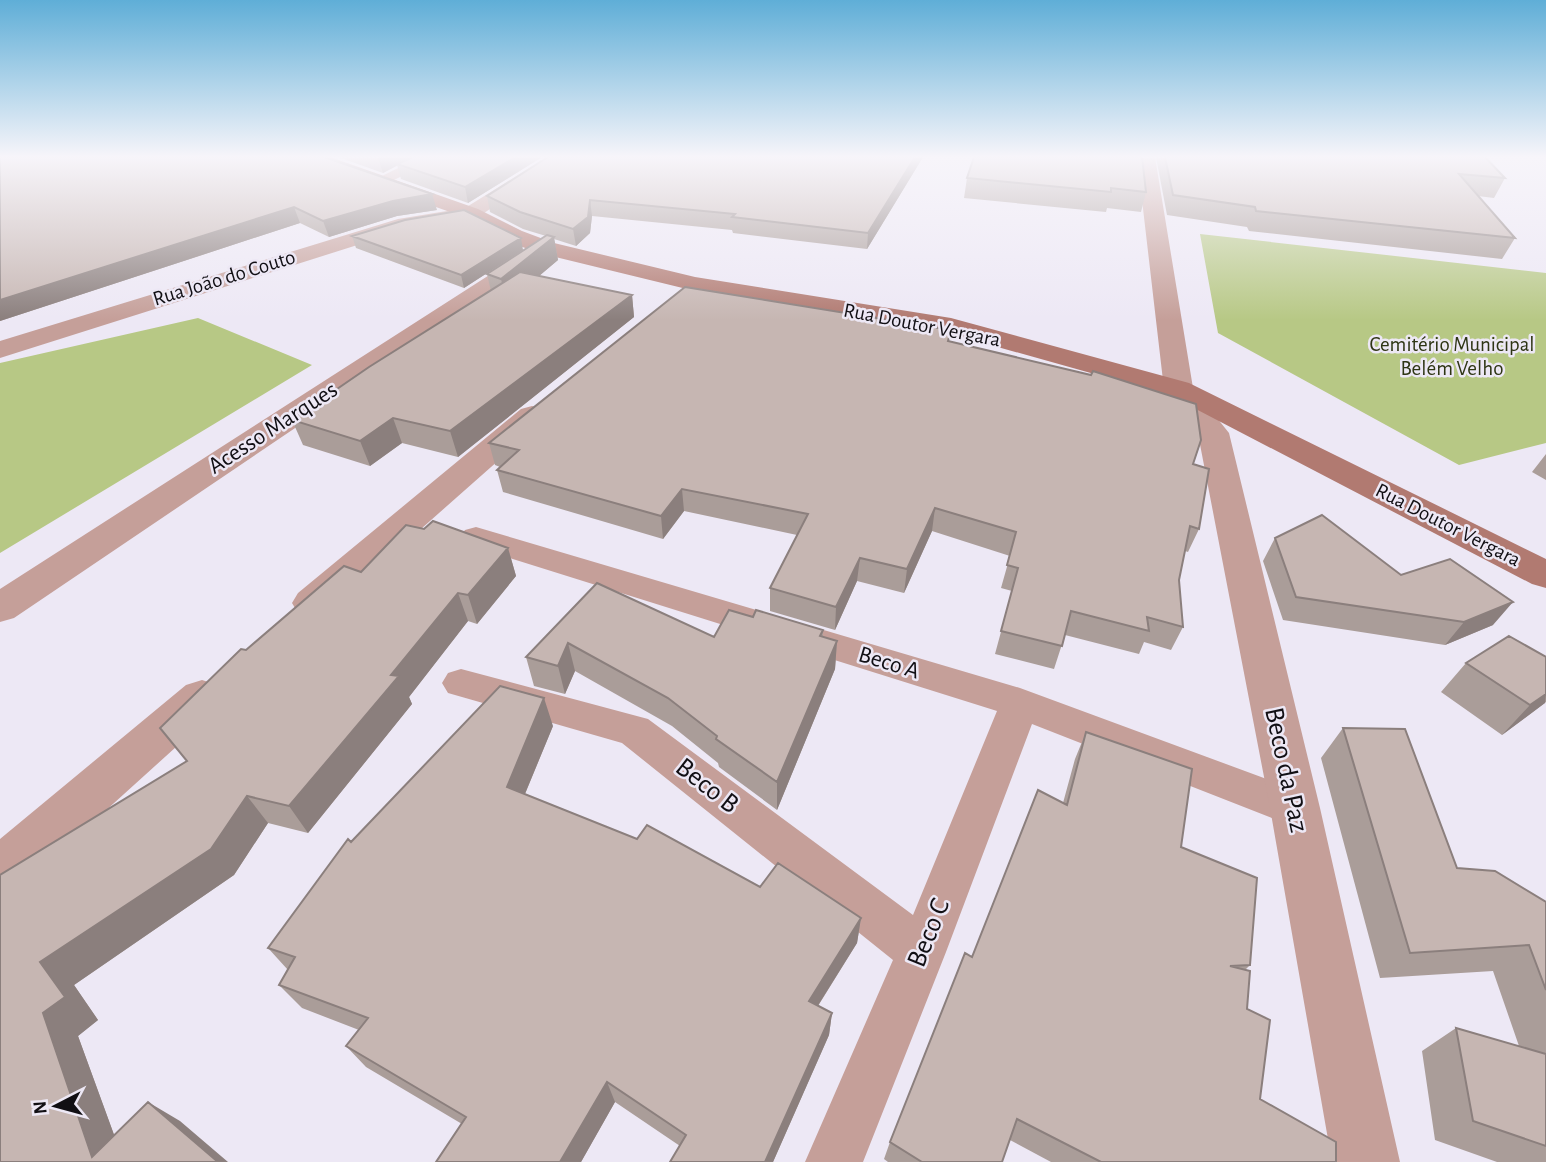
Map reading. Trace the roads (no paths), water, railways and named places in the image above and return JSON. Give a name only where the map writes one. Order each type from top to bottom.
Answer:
[{"type":"main road","name":"Rua Doutor Vergara","points":[[466,211],[503,232],[547,248],[695,284],[951,326],[1179,389],[1546,575]]},
{"type":"street","name":"Rua João do Couto","points":[[0,350],[405,223],[474,211]]},
{"type":"street","points":[[1154,211],[1179,389]]},
{"type":"street","name":"Acesso Marques","points":[[0,608],[547,248]]},
{"type":"street","points":[[663,310],[695,284]]},
{"type":"street","name":"Beco da Paz","points":[[1179,389],[1213,433],[1295,808],[1366,1162]]},
{"type":"street","points":[[285,626],[559,394]]},
{"type":"street","points":[[0,872],[232,671]]},
{"type":"lane","name":"Beco A","points":[[476,537],[1020,703],[1295,808]]},
{"type":"lane","name":"Beco B","points":[[461,683],[634,730],[922,952]]},
{"type":"lane","name":"Beco C","points":[[834,1162],[922,952],[1020,703]]},
{"type":"park label","name":"Cemitério Municipal Belém Velho","points":[[1452,356]]}]
